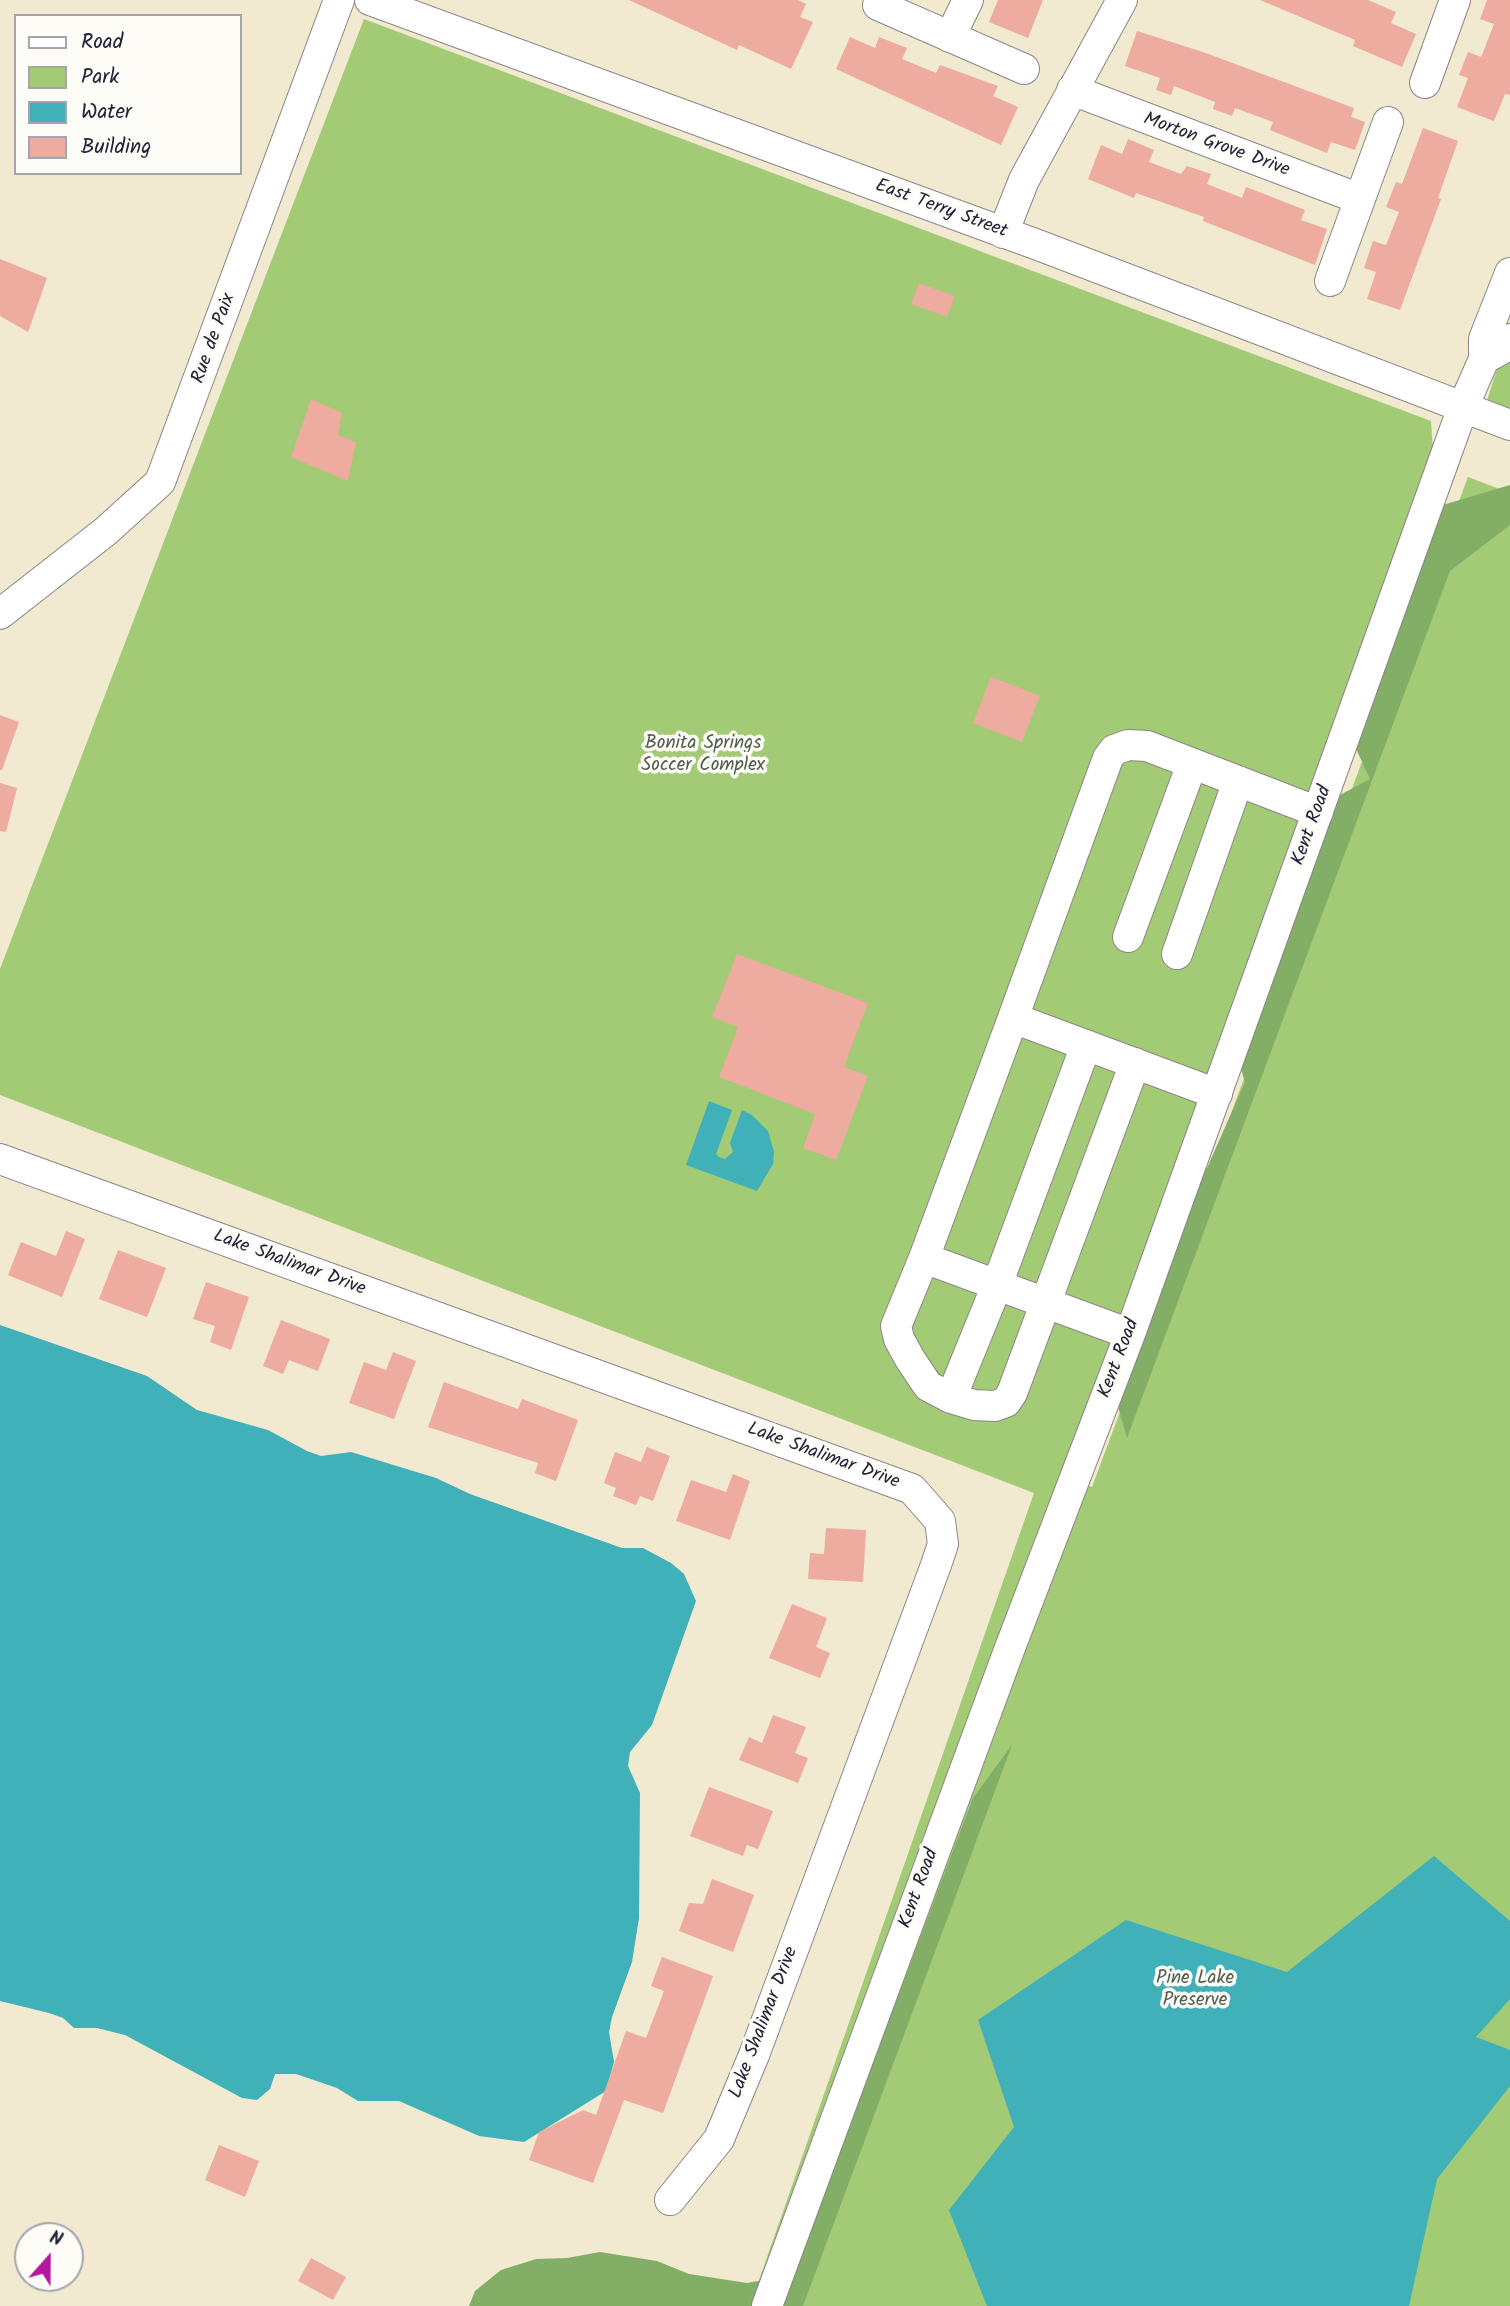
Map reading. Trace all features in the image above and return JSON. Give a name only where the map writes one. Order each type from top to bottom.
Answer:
[{"type":"street","name":"Rue de Paix","points":[[0,614],[106,531],[160,482],[339,0]]},
{"type":"street","name":"East Terry Street","points":[[370,0],[1003,233],[1510,425]]},
{"type":"street","points":[[950,37],[968,0]]},
{"type":"street","points":[[1003,233],[1024,180],[1122,0]]},
{"type":"street","points":[[1425,83],[1449,2]]},
{"type":"street","points":[[878,5],[1024,69]]},
{"type":"street","name":"Morton Grove Drive","points":[[1072,90],[1360,199]]},
{"type":"street","points":[[1330,281],[1388,122]]},
{"type":"street","points":[[1510,273],[1483,340],[1484,359],[1505,347],[1510,339]]},
{"type":"street","name":"Kent Road","points":[[767,2306],[1008,1653],[1130,1334],[1463,407],[1484,359]]},
{"type":"street","points":[[1135,1063],[1013,1393],[1006,1402],[995,1406],[974,1405],[951,1398],[928,1386],[899,1339],[896,1326],[924,1258],[1108,758],[1121,746],[1137,744],[1318,812]]},
{"type":"street","points":[[1128,937],[1192,764]]},
{"type":"street","points":[[1177,954],[1238,781]]},
{"type":"street","points":[[1013,1018],[1217,1094]]},
{"type":"street","points":[[951,1398],[997,1285],[1086,1045]]},
{"type":"street","name":"Lake Shalimar Drive","points":[[0,1160],[912,1489],[940,1521],[943,1544],[936,1565],[754,2055],[719,2139],[670,2200]]},
{"type":"street","points":[[924,1258],[1130,1334]]},
{"type":"green space","name":"Bonita Springs Soccer Complex","points":[[364,19],[1431,421],[1433,452],[1072,1480],[1092,1487],[1468,477],[1510,493],[1510,2306],[750,2306],[1034,1493],[0,1095],[0,969]]},
{"type":"green space","points":[[1510,327],[1510,413],[1486,404]]},
{"type":"green space","points":[[1510,485],[1510,525],[1450,571],[1127,1438],[1110,1379],[1179,1193],[1207,1168],[1245,1082],[1236,1053],[1321,805],[1370,779],[1352,740],[1436,507]]},
{"type":"green space","points":[[1012,1745],[803,2306],[469,2306],[475,2291],[501,2270],[536,2259],[567,2258],[600,2252],[657,2261],[689,2274],[747,2283],[780,2277],[801,2254],[973,1798]]},
{"type":"water","points":[[709,1101],[732,1110],[716,1154],[719,1157],[725,1159],[733,1152],[730,1143],[742,1110],[752,1115],[768,1131],[774,1152],[773,1164],[757,1191],[686,1165]]},
{"type":"water","points":[[0,1325],[147,1376],[197,1410],[268,1430],[307,1451],[321,1456],[351,1452],[436,1478],[470,1494],[622,1548],[643,1548],[671,1563],[684,1574],[696,1601],[652,1725],[630,1752],[628,1766],[640,1793],[639,1918],[632,1962],[609,2032],[614,2062],[606,2091],[524,2142],[479,2136],[399,2101],[358,2101],[337,2088],[296,2074],[275,2074],[270,2089],[257,2100],[242,2098],[125,2035],[97,2028],[74,2028],[63,2018],[0,2001]]},
{"type":"water","points":[[1434,1856],[1510,1921],[1510,1999],[1476,2037],[1510,2050],[1510,2086],[1437,2179],[1409,2306],[987,2306],[949,2210],[1014,2127],[978,2020],[1126,1920],[1287,1972]]},
{"type":"building","points":[[629,0],[798,0],[806,4],[800,17],[813,22],[791,69],[739,45],[737,50]]},
{"type":"building","points":[[998,0],[1043,0],[1028,38],[989,22]]},
{"type":"building","points":[[1260,0],[1368,0],[1396,12],[1391,23],[1416,34],[1402,67],[1353,46],[1355,40]]},
{"type":"building","points":[[1487,0],[1510,0],[1510,95],[1505,94],[1494,121],[1457,107],[1468,78],[1459,75],[1468,52],[1481,57],[1494,24],[1480,19]]},
{"type":"building","points":[[1137,31],[1203,52],[1354,108],[1351,117],[1365,122],[1355,150],[1331,142],[1327,153],[1270,130],[1273,122],[1235,108],[1232,116],[1213,109],[1215,102],[1174,86],[1171,95],[1156,90],[1160,78],[1125,66]]},
{"type":"building","points":[[850,37],[875,48],[879,37],[907,48],[902,59],[936,73],[940,65],[998,86],[993,96],[1018,107],[1001,145],[836,69]]},
{"type":"building","points":[[1423,128],[1458,141],[1438,198],[1441,199],[1400,310],[1367,299],[1376,272],[1364,268],[1373,241],[1386,245],[1399,212],[1386,207],[1396,182],[1402,184]]},
{"type":"building","points":[[1128,139],[1154,150],[1149,162],[1181,174],[1187,166],[1211,174],[1207,184],[1242,198],[1246,187],[1305,210],[1301,220],[1327,229],[1315,265],[1203,221],[1204,217],[1136,193],[1134,198],[1088,179],[1101,145],[1122,154]]},
{"type":"building","points":[[0,259],[47,278],[28,332],[0,316]]},
{"type":"building","points":[[919,283],[955,296],[947,317],[911,304]]},
{"type":"building","points":[[311,399],[342,413],[338,435],[356,442],[348,481],[291,457]]},
{"type":"building","points":[[991,677],[1040,696],[1022,742],[973,723]]},
{"type":"building","points":[[0,715],[19,722],[2,770],[0,770]]},
{"type":"building","points":[[0,783],[17,788],[6,832],[0,831]]},
{"type":"building","points":[[737,954],[868,1003],[844,1067],[868,1076],[836,1160],[803,1148],[815,1114],[719,1077],[738,1027],[712,1017]]},
{"type":"building","points":[[66,1231],[85,1239],[62,1297],[8,1275],[21,1242],[56,1256]]},
{"type":"building","points":[[118,1250],[166,1268],[147,1317],[99,1299]]},
{"type":"building","points":[[206,1282],[249,1297],[231,1350],[210,1342],[215,1326],[193,1319]]},
{"type":"building","points":[[281,1320],[330,1339],[318,1371],[289,1360],[283,1374],[263,1366]]},
{"type":"building","points":[[393,1352],[416,1361],[394,1419],[349,1403],[364,1362],[386,1370]]},
{"type":"building","points":[[444,1382],[518,1409],[522,1399],[578,1420],[556,1481],[535,1473],[538,1463],[428,1427]]},
{"type":"building","points":[[647,1447],[670,1456],[653,1501],[640,1496],[636,1505],[613,1496],[616,1488],[604,1483],[615,1452],[641,1462]]},
{"type":"building","points":[[733,1474],[750,1481],[730,1540],[676,1521],[691,1480],[726,1492]]},
{"type":"building","points":[[826,1528],[866,1530],[863,1582],[808,1579],[810,1553],[824,1554]]},
{"type":"building","points":[[792,1604],[827,1618],[816,1647],[830,1653],[820,1678],[769,1658]]},
{"type":"building","points":[[773,1715],[806,1727],[795,1753],[808,1758],[798,1783],[739,1760],[749,1737],[762,1743]]},
{"type":"building","points":[[709,1787],[773,1811],[758,1849],[747,1845],[743,1856],[690,1836]]},
{"type":"building","points":[[712,1879],[754,1895],[733,1952],[679,1931],[689,1903],[703,1904]]},
{"type":"building","points":[[662,1957],[713,1976],[663,2113],[624,2100],[593,2183],[529,2160],[539,2132],[583,2110],[596,2115],[626,2031],[646,2038],[664,1991],[651,1986]]},
{"type":"building","points":[[219,2145],[259,2161],[245,2197],[205,2180]]},
{"type":"building","points":[[311,2258],[346,2277],[333,2300],[298,2281]]},
{"type":"park label","name":"Pine Lake Preserve","points":[[1195,1991]]}]
